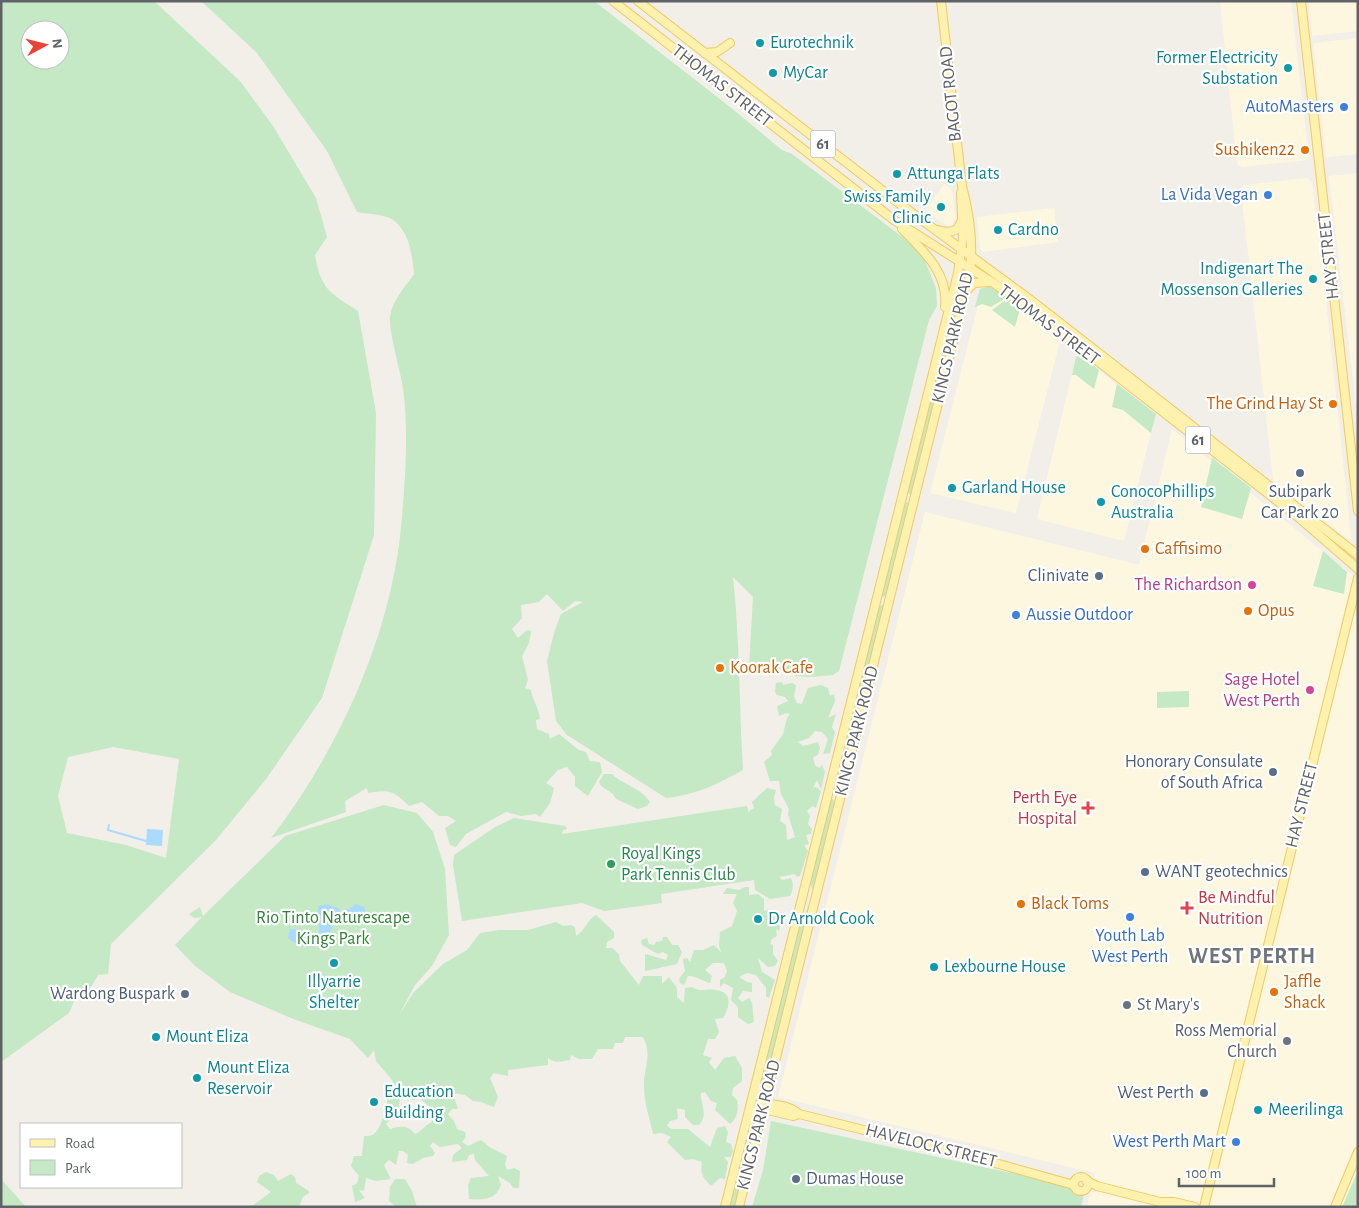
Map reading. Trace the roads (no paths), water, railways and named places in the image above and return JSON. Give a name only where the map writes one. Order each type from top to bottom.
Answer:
[{"type":"main road","name":"THOMAS STREET","points":[[612,1],[894,220],[995,284],[1276,500],[1358,568]]},
{"type":"main road","name":"THOMAS STREET","points":[[638,1],[1358,555]]},
{"type":"main road","name":"BAGOT ROAD","points":[[941,1],[962,186],[967,208],[971,256]]},
{"type":"main road","name":"HAY STREET","points":[[1301,1],[1358,511]]},
{"type":"main road","points":[[705,52],[716,52],[730,43]]},
{"type":"main road","name":"BAGOT ROAD","points":[[960,262],[962,249],[962,186]]},
{"type":"main road","points":[[934,229],[951,232],[958,229],[962,219]]},
{"type":"main road","points":[[894,220],[925,253],[944,282],[946,304],[938,351]]},
{"type":"main road","name":"KINGS PARK ROAD","points":[[740,1207],[765,1109],[766,1094],[966,291],[971,256]]},
{"type":"main road","name":"KINGS PARK ROAD","points":[[725,1207],[960,262]]},
{"type":"main road","points":[[966,291],[978,282],[995,284]]},
{"type":"main road","name":"HAY STREET","points":[[1204,1207],[1358,578]]},
{"type":"main road","points":[[743,1135],[756,1110],[765,1109],[758,1092],[759,1074]]},
{"type":"main road","name":"HAVELOCK STREET","points":[[765,1109],[793,1116],[799,1114],[1062,1180],[1075,1181]]},
{"type":"main road","points":[[1335,1207],[1358,1152]]},
{"type":"main road","points":[[1087,1184],[1079,1190],[1075,1181],[1082,1177],[1087,1184],[1160,1202],[1174,1202],[1195,1207]]},
{"type":"main road","points":[[1160,1202],[1169,1207]]},
{"type":"water","points":[[147,829],[163,830],[162,846],[146,845]]},
{"type":"water","points":[[327,904],[340,909],[325,944],[305,946],[288,938],[290,929],[302,930],[307,936],[318,938],[318,906]]},
{"type":"water","points":[[355,904],[365,907],[364,916],[351,920],[338,917],[343,910],[350,909]]},
{"type":"waterway","points":[[109,825],[108,830],[146,841]]},
{"type":"place","name":"Eurotechnik","points":[[760,43]]},
{"type":"place","name":"Former Electricity Substation","points":[[1288,68]]},
{"type":"place","name":"MyCar","points":[[773,73]]},
{"type":"place","name":"AutoMasters","points":[[1344,107]]},
{"type":"place","name":"Sushiken22","points":[[1305,150]]},
{"type":"place","name":"Attunga Flats","points":[[897,174]]},
{"type":"place","name":"La Vida Vegan","points":[[1268,195]]},
{"type":"place","name":"Swiss Family Clinic","points":[[941,207]]},
{"type":"place","name":"Cardno","points":[[998,230]]},
{"type":"place","name":"Indigenart The Mossenson Galleries","points":[[1313,279]]},
{"type":"place","name":"The Grind Hay St","points":[[1333,404]]},
{"type":"place","name":"Subipark Car Park 20","points":[[1300,473]]},
{"type":"place","name":"Garland House","points":[[952,488]]},
{"type":"place","name":"ConocoPhillips Australia","points":[[1101,502]]},
{"type":"place","name":"Caffisimo","points":[[1145,549]]},
{"type":"place","name":"Clinivate","points":[[1099,576]]},
{"type":"place","name":"The Richardson","points":[[1252,585]]},
{"type":"place","name":"Opus","points":[[1248,611]]},
{"type":"place","name":"Aussie Outdoor","points":[[1016,615]]},
{"type":"place","name":"Koorak Cafe","points":[[720,668]]},
{"type":"place","name":"Sage Hotel West Perth","points":[[1310,690]]},
{"type":"place","name":"Honorary Consulate of South Africa","points":[[1273,772]]},
{"type":"place","name":"Perth Eye Hospital","points":[[1088,808]]},
{"type":"place","name":"Royal Kings Park Tennis Club","points":[[611,864]]},
{"type":"place","name":"WANT geotechnics","points":[[1145,872]]},
{"type":"place","name":"Black Toms","points":[[1021,904]]},
{"type":"place","name":"Be Mindful Nutrition","points":[[1187,908]]},
{"type":"place","name":"Youth Lab West Perth","points":[[1130,917]]},
{"type":"place","name":"Dr Arnold Cook","points":[[758,919]]},
{"type":"place","name":"Illyarrie Shelter","points":[[334,963]]},
{"type":"place","name":"Lexbourne House","points":[[934,967]]},
{"type":"place","name":"Jaffle Shack","points":[[1274,992]]},
{"type":"place","name":"Wardong Buspark","points":[[185,994]]},
{"type":"place","name":"St Mary's","points":[[1127,1005]]},
{"type":"place","name":"Mount Eliza","points":[[156,1037]]},
{"type":"place","name":"Ross Memorial Church","points":[[1287,1041]]},
{"type":"place","name":"Mount Eliza Reservoir","points":[[197,1078]]},
{"type":"place","name":"West Perth","points":[[1204,1093]]},
{"type":"place","name":"Education Building","points":[[374,1102]]},
{"type":"place","name":"Meerilinga","points":[[1258,1110]]},
{"type":"place","name":"West Perth Mart","points":[[1236,1142]]},
{"type":"place","name":"Dumas House","points":[[796,1179]]},
{"type":"district","name":"WEST PERTH","points":[[1252,956]]},
{"type":"park label","name":"Rio Tinto Naturescape Kings Park","points":[[333,928]]}]
